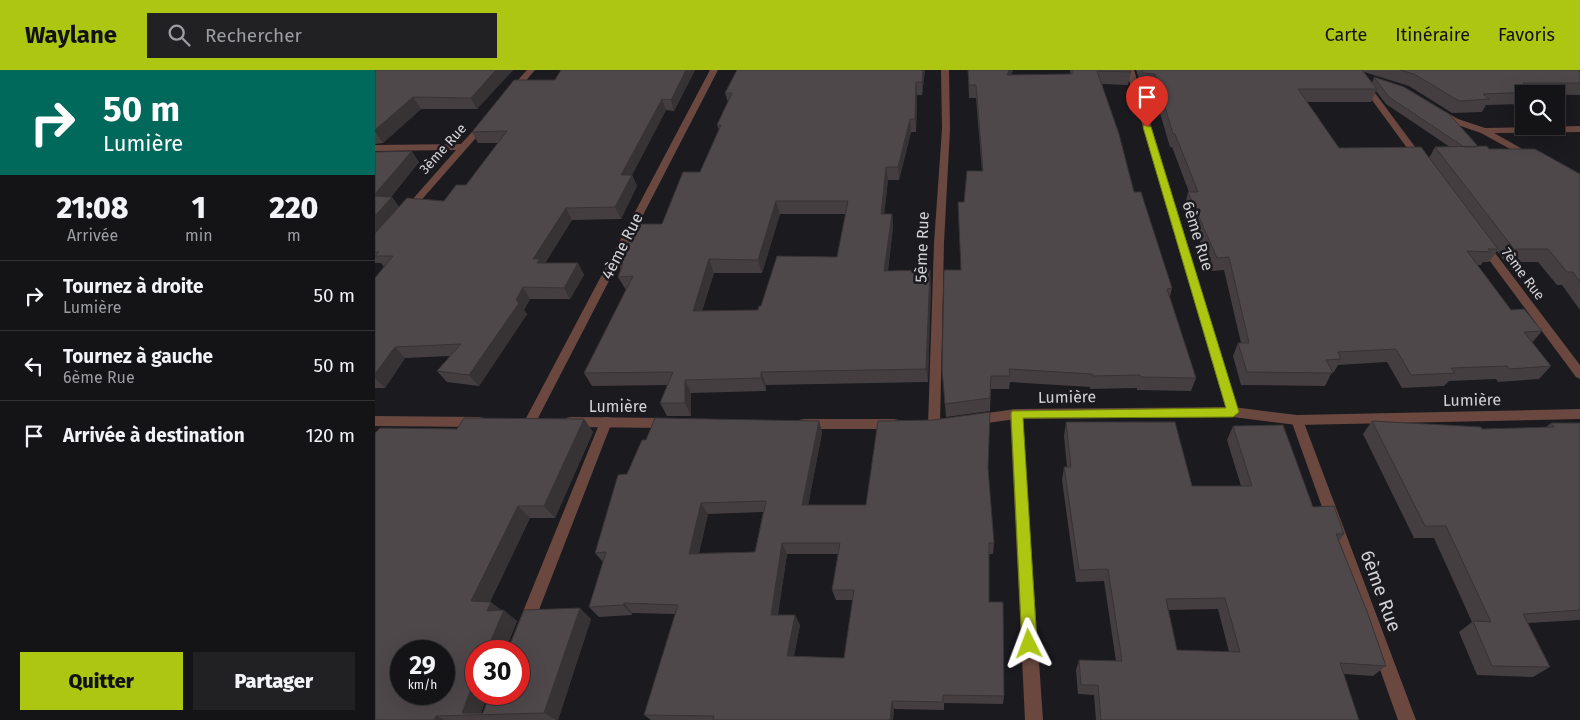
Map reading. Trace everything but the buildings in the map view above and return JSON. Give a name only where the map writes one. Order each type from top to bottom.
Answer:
[{"type":"street","points":[[506,98],[531,70]]},
{"type":"street","name":"4ème Rue","points":[[525,422],[714,70]]},
{"type":"street","name":"5ème Rue","points":[[934,424],[939,244],[945,129],[945,70]]},
{"type":"street","name":"6ème Rue","points":[[1130,70],[1233,412]]},
{"type":"street","points":[[1355,72],[1373,79]]},
{"type":"street","points":[[1355,72],[1427,169]]},
{"type":"street","points":[[1436,111],[1455,121],[1484,131],[1540,164]]},
{"type":"street","name":"3ème Rue","points":[[400,218],[494,112]]},
{"type":"street","points":[[1484,131],[1580,129]]},
{"type":"street","points":[[375,148],[464,147]]},
{"type":"street","name":"7ème Rue","points":[[1474,232],[1580,374]]},
{"type":"street","name":"Lumière","points":[[961,421],[1017,414],[1233,412],[1297,420],[1580,414]]},
{"type":"street","points":[[1017,414],[1034,720]]},
{"type":"street","name":"6ème Rue","points":[[1297,420],[1407,720]]},
{"type":"street","points":[[375,421],[491,422]]},
{"type":"street","name":"Lumière","points":[[525,422],[685,423]]},
{"type":"street","points":[[519,640],[606,422]]},
{"type":"street","points":[[795,424],[904,424]]},
{"type":"route","points":[[1029,644],[1017,414],[1233,412],[1147,127]]}]
